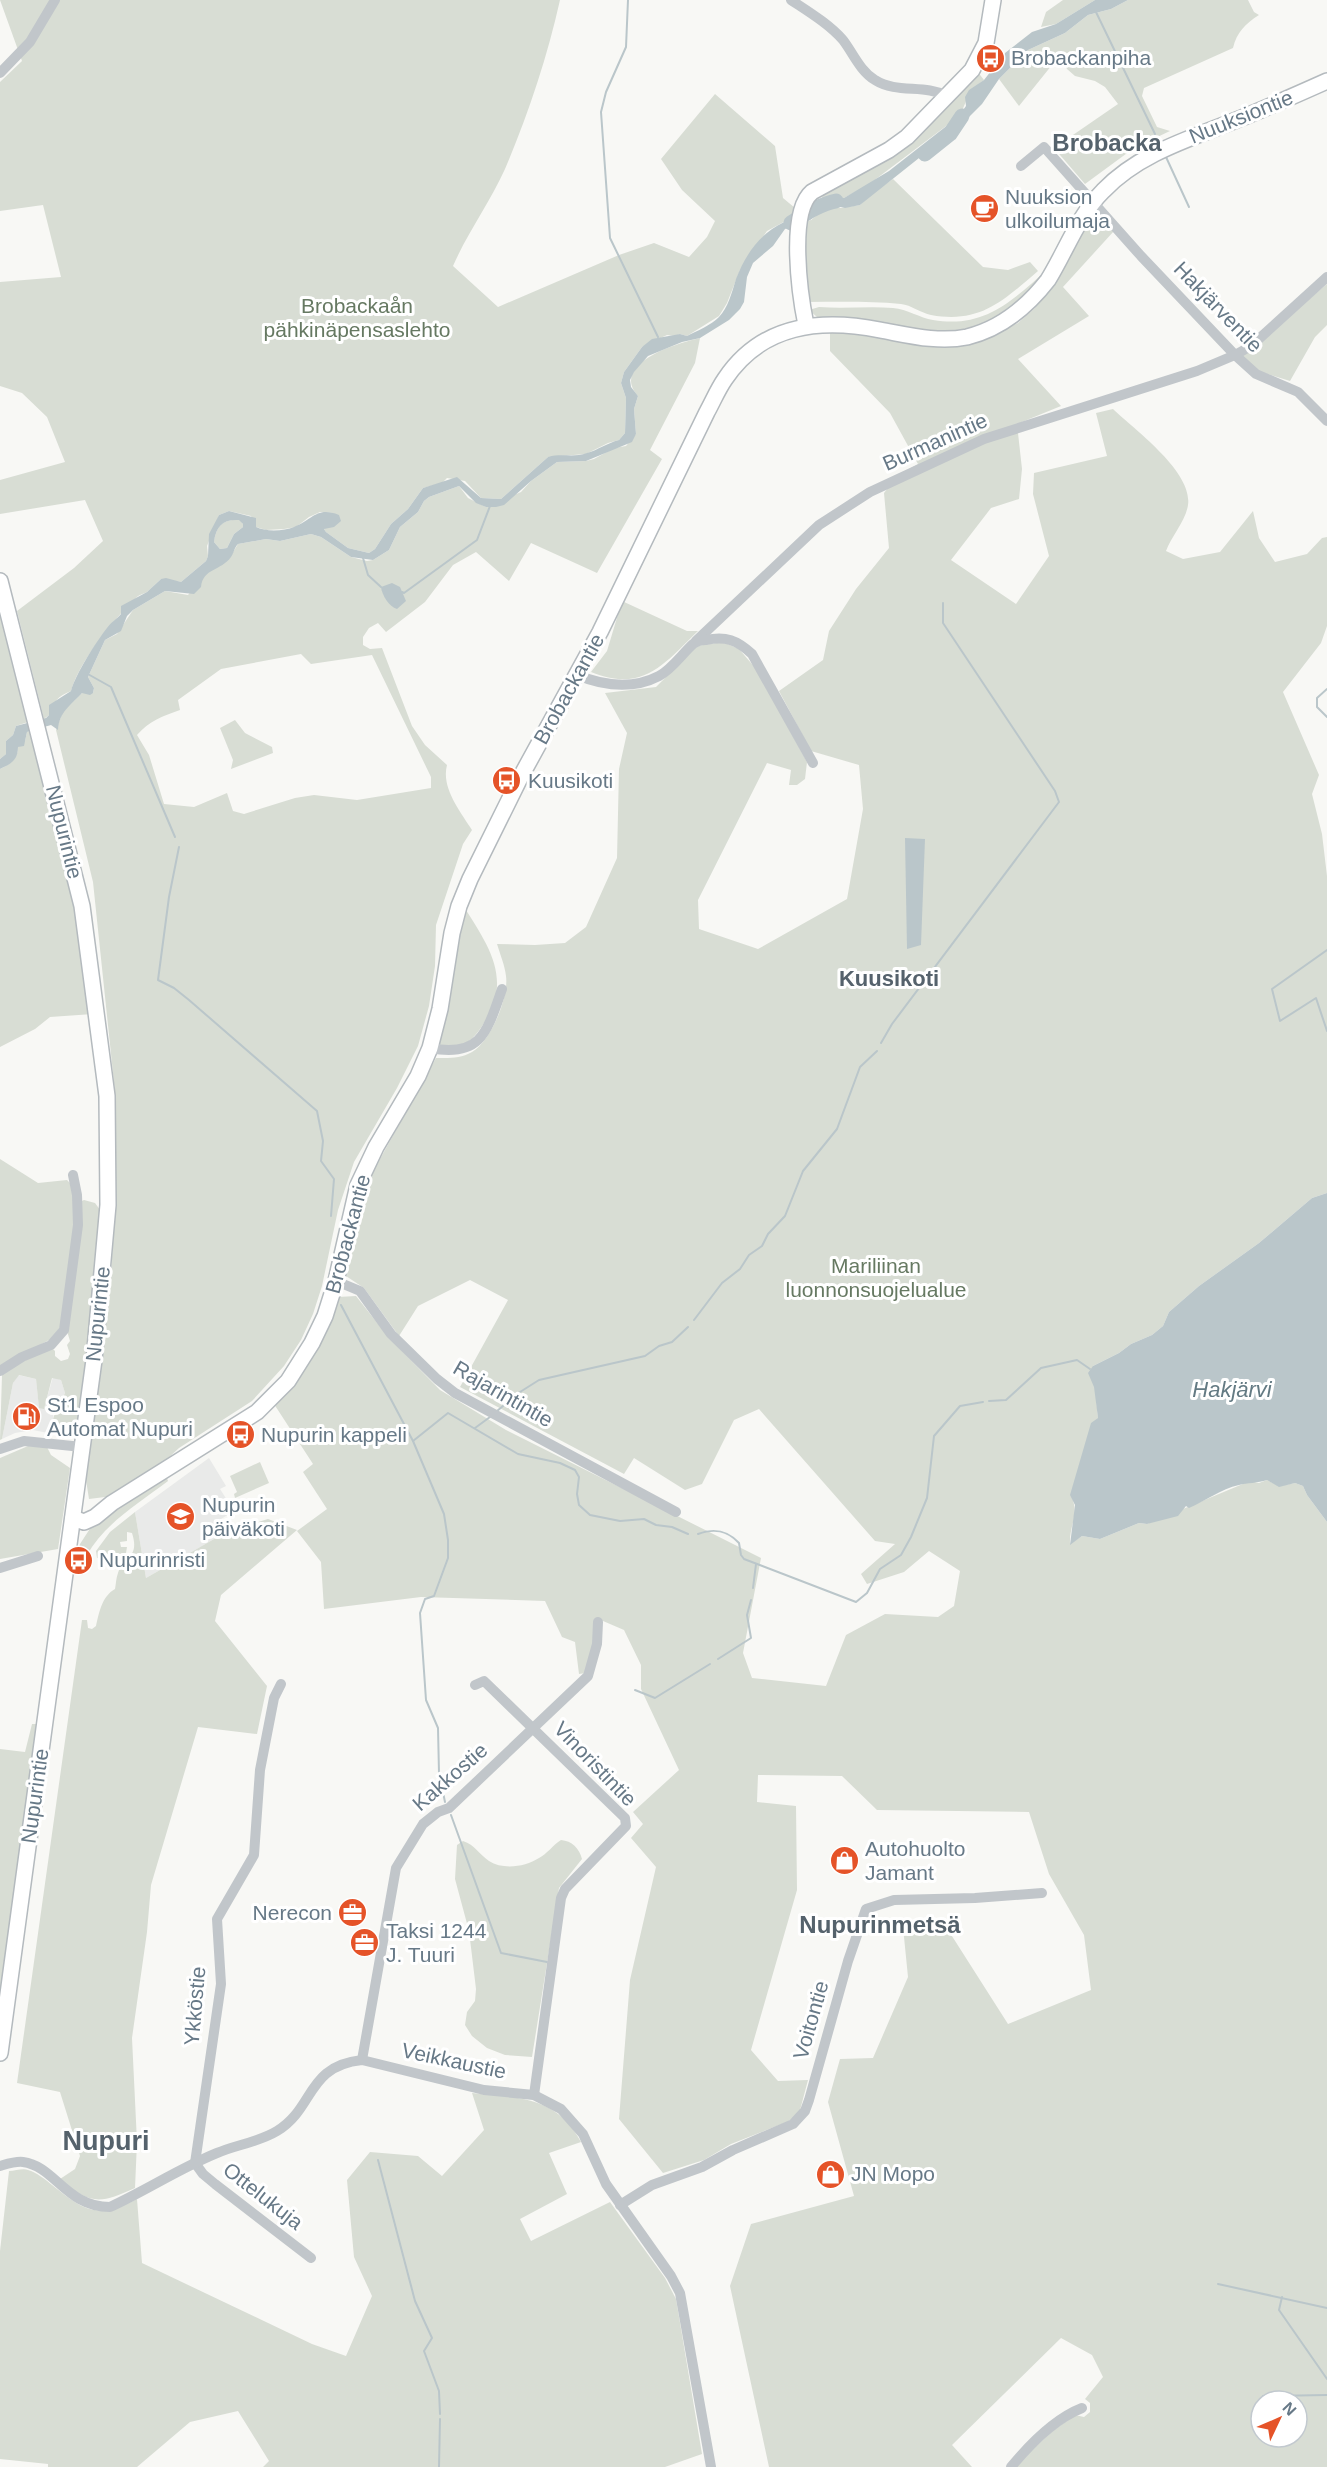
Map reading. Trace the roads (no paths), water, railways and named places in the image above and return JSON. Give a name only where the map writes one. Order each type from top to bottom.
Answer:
[{"type":"street","points":[[0,73],[30,42],[54,0]]},
{"type":"street","points":[[791,0],[828,26],[843,40],[868,75],[875,80],[900,88],[928,88],[947,96]]},
{"type":"street","points":[[806,325],[797,265],[803,202],[812,192],[889,150],[907,137],[972,70],[986,43],[993,0]]},
{"type":"street","name":"Nuuksiontie","points":[[806,325],[827,323],[856,325],[932,339],[965,337],[990,328],[1017,312],[1044,286],[1093,202],[1103,190],[1128,170],[1161,150],[1277,104],[1327,81]]},
{"type":"street","name":"Hakjärventie","points":[[1021,166],[1044,147],[1235,355],[1256,374],[1298,392],[1327,421]]},
{"type":"street","name":"Burmanintie","points":[[578,675],[592,681],[625,686],[661,675],[819,525],[870,492],[984,439],[1197,371],[1235,355],[1251,346],[1327,277]]},
{"type":"street","name":"Brobackantie","points":[[73,1518],[84,1522],[95,1517],[112,1503],[236,1426],[274,1398],[288,1382],[312,1343],[325,1316],[336,1281],[358,1185],[376,1147],[418,1076],[430,1048],[440,1009],[452,933],[459,906],[520,778],[578,675],[724,380],[736,365],[758,346],[779,334],[806,325]]},
{"type":"street","name":"Nupurintie","points":[[0,581],[82,906],[107,1096],[108,1205],[95,1349],[0,2053]]},
{"type":"street","points":[[696,641],[722,637],[739,642],[752,654],[813,763]]},
{"type":"street","points":[[430,1048],[450,1052],[463,1050],[475,1044],[493,1016],[502,989]]},
{"type":"street","points":[[0,1371],[22,1357],[51,1345],[64,1330],[78,1225],[78,1195],[73,1175]]},
{"type":"street","name":"Rajarintintie","points":[[336,1281],[360,1291],[391,1334],[436,1379],[455,1393],[676,1512]]},
{"type":"street","points":[[0,1449],[24,1440],[82,1447]]},
{"type":"street","points":[[0,1568],[39,1556]]},
{"type":"street","name":"Kakkostie","points":[[362,2061],[396,1868],[423,1824],[432,1816],[448,1808],[588,1676],[597,1644],[598,1622]]},
{"type":"street","name":"Vinoristintie","points":[[475,1685],[484,1681],[625,1818],[626,1826],[565,1889],[561,1898],[534,2095]]},
{"type":"street","name":"Ykköstie","points":[[195,2163],[221,1984],[217,1919],[254,1855],[260,1770],[274,1698],[281,1684]]},
{"type":"street","name":"Voitontie","points":[[620,2205],[652,2185],[702,2167],[733,2150],[793,2124],[800,2118],[809,2100],[848,1961],[866,1910],[894,1900],[975,1898],[1042,1893]]},
{"type":"street","name":"Veikkaustie","points":[[0,2166],[23,2162],[37,2167],[72,2196],[101,2207],[110,2206],[218,2152],[277,2131],[287,2123],[317,2083],[332,2068],[362,2061],[484,2090],[534,2095],[561,2109],[573,2120],[583,2134],[606,2184],[671,2276],[680,2293],[711,2467]]},
{"type":"street","name":"Ottelukuja","points":[[195,2163],[215,2184],[310,2258]]},
{"type":"street","points":[[1011,2467],[1027,2449],[1062,2418],[1082,2408]]},
{"type":"water","points":[[1095,0],[1128,0],[1111,9],[1088,15],[1065,33],[1028,50],[999,79],[982,104],[963,123],[860,205],[845,208],[833,205],[810,220],[785,229],[773,246],[753,263],[747,277],[744,302],[729,320],[700,338],[682,342],[648,356],[634,372],[630,380],[631,387],[638,396],[634,409],[636,434],[632,442],[586,461],[557,462],[504,505],[486,507],[476,503],[459,486],[429,497],[418,512],[400,527],[389,550],[373,560],[351,557],[321,537],[311,534],[280,541],[266,539],[238,544],[227,562],[205,576],[201,587],[194,594],[165,591],[133,610],[127,616],[121,631],[105,640],[88,677],[94,688],[93,693],[90,695],[82,693],[70,705],[61,718],[58,730],[51,725],[27,732],[24,746],[18,747],[11,763],[0,769],[0,759],[6,754],[6,741],[13,735],[16,726],[46,718],[49,715],[49,705],[71,691],[92,650],[109,626],[121,614],[121,606],[147,592],[161,579],[181,582],[206,561],[209,534],[219,515],[229,511],[256,518],[256,527],[275,530],[294,527],[320,513],[339,515],[341,521],[334,527],[324,529],[326,532],[348,548],[369,553],[375,549],[391,524],[408,509],[423,488],[457,477],[481,498],[501,499],[548,457],[591,452],[619,440],[625,433],[626,398],[621,383],[624,372],[642,347],[652,339],[680,334],[687,336],[716,320],[727,304],[748,254],[764,235],[785,222],[812,214],[820,201],[844,198],[889,171],[958,117],[966,106],[965,97],[969,90],[984,80],[1005,53],[1032,32],[1056,24]],"holes":[[[239,520],[243,527],[234,534],[227,548],[220,549],[214,542],[216,532],[225,522]]]},
{"type":"water","points":[[392,583],[400,587],[406,601],[397,609],[386,600],[381,587]]},
{"type":"water","points":[[905,838],[925,839],[921,945],[907,949]]},
{"type":"water","name":"Hakjärvi","points":[[1327,1193],[1327,1522],[1303,1486],[1295,1483],[1279,1487],[1267,1480],[1226,1489],[1189,1508],[1186,1506],[1178,1516],[1147,1524],[1139,1523],[1100,1539],[1082,1536],[1070,1545],[1075,1505],[1070,1495],[1091,1423],[1098,1418],[1094,1387],[1088,1373],[1093,1366],[1131,1344],[1152,1335],[1163,1326],[1169,1312],[1199,1286],[1259,1243],[1312,1198]]},
{"type":"waterway","points":[[628,0],[626,47],[606,92],[601,112],[610,238],[658,337]]},
{"type":"waterway","points":[[1095,10],[1155,134]]},
{"type":"waterway","points":[[925,154],[950,134],[962,116]]},
{"type":"waterway","points":[[1166,157],[1189,207]]},
{"type":"waterway","points":[[791,223],[824,204],[836,201]]},
{"type":"waterway","points":[[402,592],[404,593],[477,540],[490,506]]},
{"type":"waterway","points":[[363,558],[368,575],[381,587]]},
{"type":"waterway","points":[[881,1043],[892,1024],[1059,802],[1055,791],[943,623],[943,603]]},
{"type":"waterway","points":[[86,673],[111,687],[175,837]]},
{"type":"waterway","points":[[1327,689],[1317,698],[1317,707],[1327,717]]},
{"type":"waterway","points":[[179,847],[169,897],[158,980],[174,988],[189,1000],[317,1111],[323,1141],[321,1161],[334,1179],[331,1216]]},
{"type":"waterway","points":[[1327,950],[1272,989],[1280,1021],[1316,998],[1327,1031]]},
{"type":"waterway","points":[[694,1320],[722,1283],[740,1269],[749,1255],[762,1246],[768,1234],[785,1216],[803,1171],[837,1129],[860,1067],[877,1051]]},
{"type":"waterway","points":[[341,1305],[413,1441],[444,1514],[448,1558],[434,1596],[425,1599],[420,1613],[426,1700],[438,1728],[439,1773],[445,1802]]},
{"type":"waterway","points":[[497,1411],[539,1380],[645,1356],[659,1346],[672,1342],[688,1327]]},
{"type":"waterway","points":[[989,1401],[1006,1400],[1041,1368],[1077,1360],[1090,1369]]},
{"type":"waterway","points":[[698,1534],[709,1531],[725,1533],[739,1543],[744,1559],[856,1602],[867,1593],[880,1569],[901,1555],[911,1537],[927,1498],[934,1436],[960,1406],[983,1402]]},
{"type":"waterway","points":[[413,1441],[448,1413],[518,1454],[560,1463],[575,1470],[579,1477],[577,1494],[579,1505],[590,1515],[620,1521],[644,1519],[656,1525],[672,1527],[688,1534]]},
{"type":"waterway","points":[[475,1428],[490,1417]]},
{"type":"waterway","points":[[753,1588],[756,1564]]},
{"type":"waterway","points":[[718,1659],[751,1638],[747,1615],[751,1600]]},
{"type":"waterway","points":[[635,1690],[655,1698],[710,1664]]},
{"type":"waterway","points":[[451,1815],[501,1953],[547,1962]]},
{"type":"waterway","points":[[378,2160],[415,2301],[432,2338],[424,2351],[439,2391],[440,2414]]},
{"type":"waterway","points":[[1218,2284],[1327,2308]]},
{"type":"waterway","points":[[1282,2297],[1279,2310],[1327,2379]]},
{"type":"waterway","points":[[1309,2395],[1327,2395]]},
{"type":"waterway","points":[[439,2467],[440,2419]]},
{"type":"place","name":"Brobackanpiha","points":[[990,58]]},
{"type":"place","name":"Nuuksion ulkoilumaja","points":[[984,209]]},
{"type":"place","name":"Kuusikoti","points":[[507,781]]},
{"type":"place","name":"St1 Espoo Automat Nupuri","points":[[26,1417]]},
{"type":"place","name":"Nupurin kappeli","points":[[240,1435]]},
{"type":"place","name":"Nupurin päiväkoti","points":[[181,1517]]},
{"type":"place","name":"Nupurinristi","points":[[78,1560]]},
{"type":"place","name":"Autohuolto Jamant","points":[[844,1861]]},
{"type":"place","name":"Nerecon","points":[[353,1913]]},
{"type":"place","name":"Taksi 1244 J. Tuuri","points":[[365,1943]]},
{"type":"place","name":"JN Mopo","points":[[830,2174]]},
{"type":"district","name":"Brobacka","points":[[1107,143]]},
{"type":"district","name":"Kuusikoti","points":[[889,978]]},
{"type":"district","name":"Nupurinmetsä","points":[[880,1925]]},
{"type":"district","name":"Nupuri","points":[[106,2141]]},
{"type":"park label","name":"Brobackaån pähkinäpensaslehto","points":[[357,318]]},
{"type":"park label","name":"Mariliinan luonnonsuojelualue","points":[[876,1278]]}]
